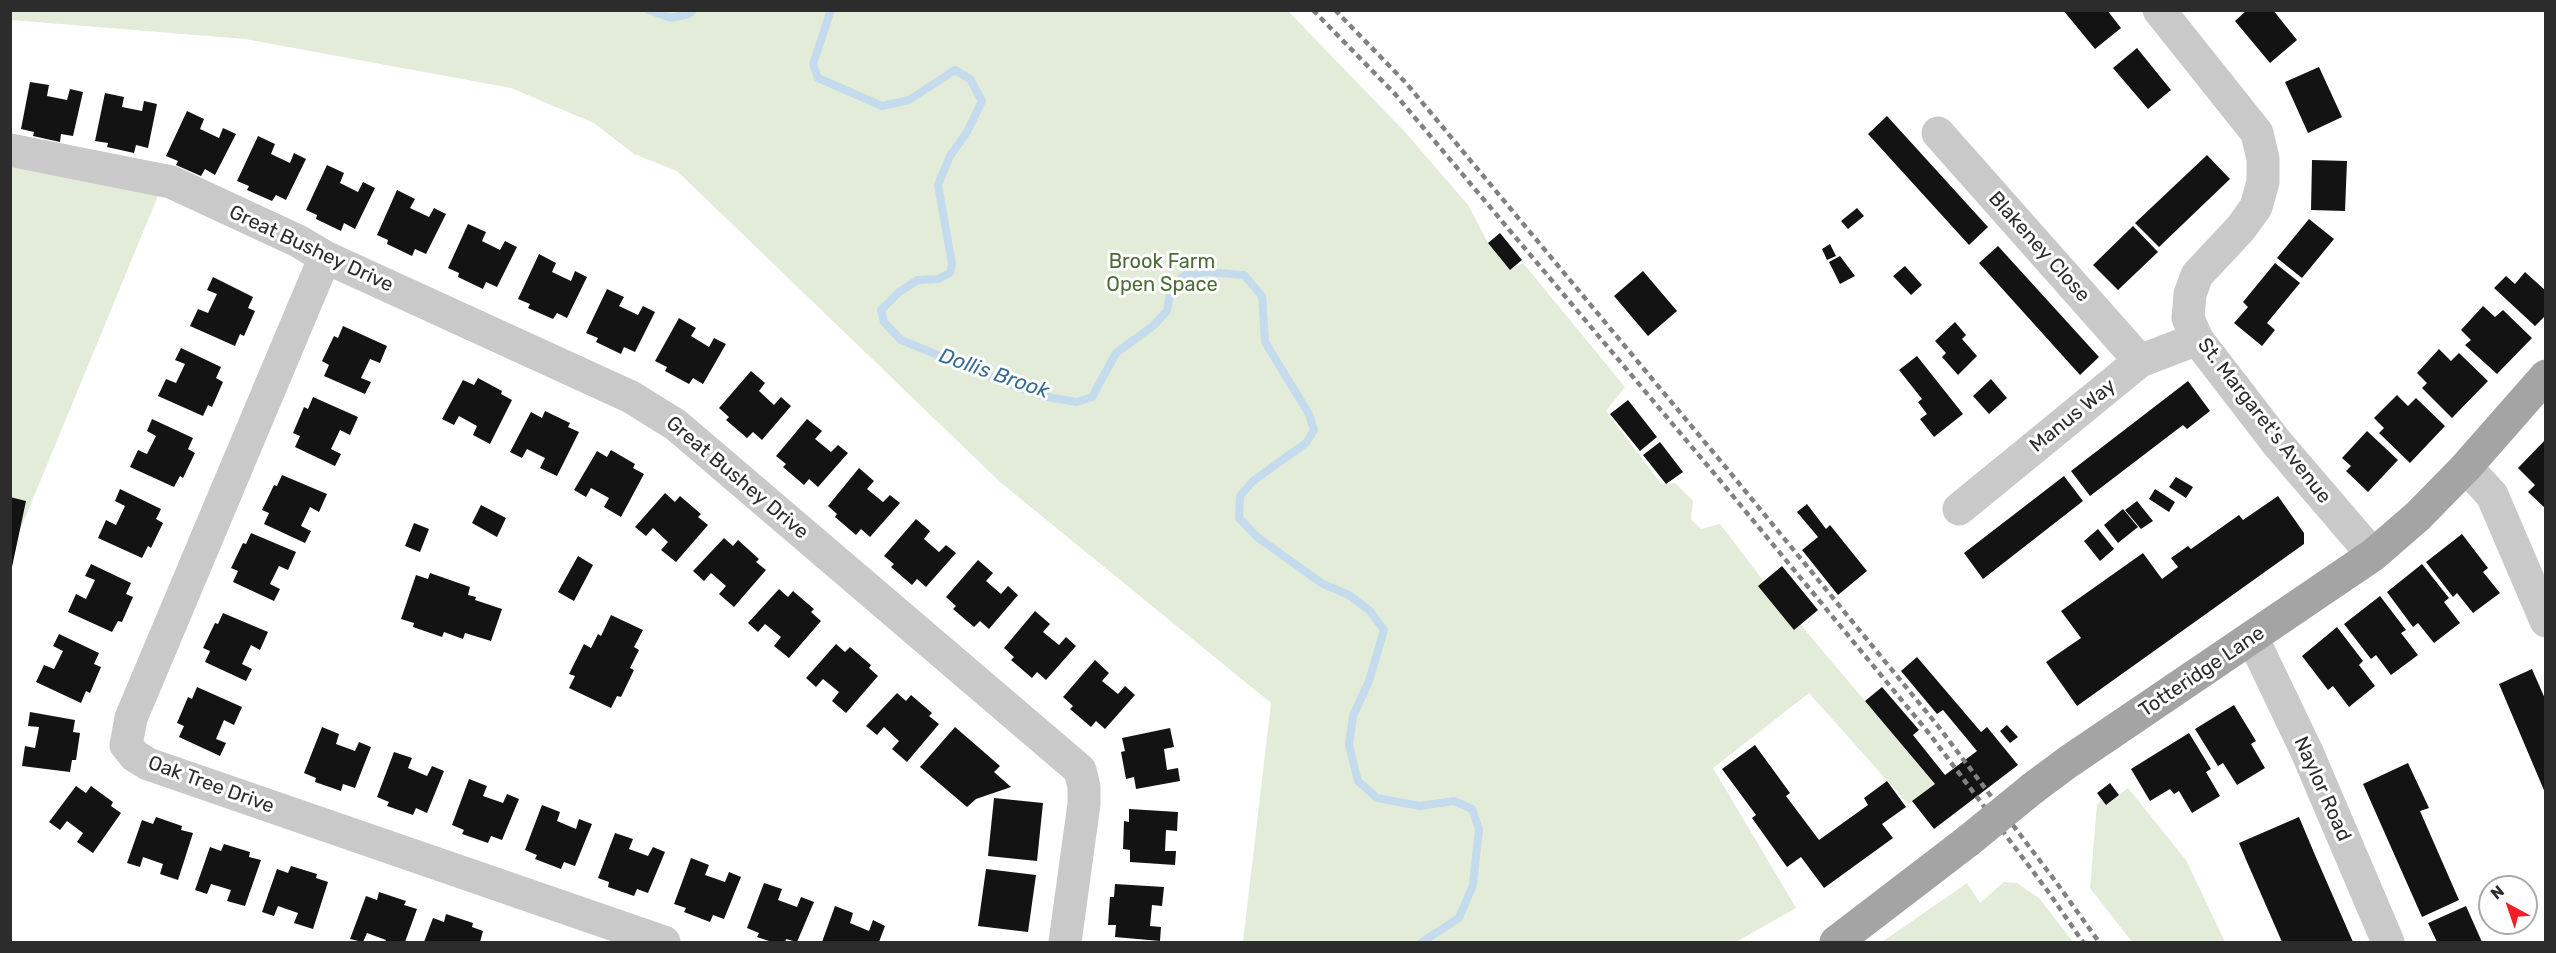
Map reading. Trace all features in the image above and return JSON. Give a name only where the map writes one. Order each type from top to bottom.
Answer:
[{"type":"main road","name":"Totteridge Lane","points":[[1836,942],[1968,842],[2068,762],[2373,555],[2418,516],[2466,467],[2546,376]]},
{"type":"street","name":"St. Margaret's Avenue","points":[[2158,10],[2256,134],[2263,159],[2263,182],[2256,207],[2241,228],[2197,275],[2190,294],[2188,318],[2197,339],[2277,443],[2373,555]]},
{"type":"street","name":"Blakeney Close","points":[[1938,133],[2140,362]]},
{"type":"street","name":"Great Bushey Drive","points":[[10,150],[171,182],[298,241],[325,257],[621,393],[676,425],[1080,770],[1084,787],[1065,942]]},
{"type":"street","name":"Oak Tree Drive","points":[[325,257],[135,707],[127,730],[126,745],[135,756],[148,764],[664,942]]},
{"type":"street","name":"Manus Way","points":[[1959,510],[2140,362],[2197,339]]},
{"type":"street","points":[[2466,467],[2492,495],[2546,621]]},
{"type":"street","name":"Naylor Road","points":[[2252,637],[2307,752],[2388,942]]},
{"type":"green space","name":"Brook Farm Open Space","points":[[10,11],[1288,11],[1405,132],[1468,205],[1488,243],[1510,269],[1523,263],[1625,387],[1606,411],[1661,484],[1675,483],[1693,501],[1691,519],[1701,529],[1720,524],[1762,579],[1935,784],[1908,804],[1809,693],[1713,768],[1796,908],[1736,942],[1243,942],[1271,703],[1000,482],[677,171],[634,154],[594,123],[511,88],[245,39],[11,20]]},
{"type":"green space","points":[[11,164],[160,191],[11,552]]},
{"type":"green space","points":[[2128,788],[2186,860],[2225,942],[2132,942],[2090,888],[2097,805],[2102,799],[2107,805]]},
{"type":"green space","points":[[2004,882],[2017,883],[2039,898],[2073,942],[1882,942],[1967,883],[1980,903]]},
{"type":"building","points":[[2063,10],[2107,10],[2121,28],[2095,49]]},
{"type":"building","points":[[2247,10],[2273,10],[2297,40],[2270,63],[2235,21]]},
{"type":"building","points":[[2137,48],[2171,90],[2148,109],[2113,68]]},
{"type":"building","points":[[2319,67],[2342,117],[2308,133],[2285,82]]},
{"type":"building","points":[[30,82],[49,85],[47,96],[67,100],[70,89],[83,92],[73,136],[61,134],[60,142],[33,136],[34,132],[21,129]]},
{"type":"building","points":[[105,93],[124,97],[122,107],[142,111],[144,101],[157,104],[148,148],[136,145],[134,153],[107,147],[108,143],[95,141]]},
{"type":"building","points":[[187,111],[204,119],[200,129],[219,138],[223,128],[236,134],[215,175],[205,169],[201,176],[176,165],[178,161],[166,156]]},
{"type":"building","points":[[1887,116],[1988,227],[1969,245],[1868,134]]},
{"type":"building","points":[[258,136],[275,144],[271,154],[290,163],[294,153],[306,159],[286,200],[276,195],[272,201],[247,190],[249,186],[237,181]]},
{"type":"building","points":[[2207,155],[2230,179],[2159,247],[2135,223]]},
{"type":"building","points":[[2312,160],[2347,161],[2345,211],[2311,210]]},
{"type":"building","points":[[327,165],[344,173],[340,183],[358,192],[363,182],[375,188],[355,229],[344,223],[341,231],[316,219],[317,215],[306,210]]},
{"type":"building","points":[[397,190],[415,199],[410,208],[429,217],[434,208],[446,214],[426,254],[415,249],[412,256],[387,244],[388,240],[377,235]]},
{"type":"building","points":[[1857,208],[1864,216],[1848,229],[1841,221]]},
{"type":"building","points":[[2309,219],[2334,239],[2302,278],[2277,258]]},
{"type":"building","points":[[468,224],[486,232],[482,241],[500,250],[505,241],[517,247],[497,287],[486,282],[483,289],[458,277],[459,273],[448,268]]},
{"type":"building","points":[[2133,226],[2158,252],[2118,290],[2093,265]]},
{"type":"building","points":[[1500,233],[1522,260],[1510,270],[1488,243]]},
{"type":"building","points":[[1830,244],[1836,256],[1827,260],[1822,249]]},
{"type":"building","points":[[1998,246],[2099,357],[2080,375],[1979,263]]},
{"type":"building","points":[[539,254],[556,263],[552,272],[571,281],[575,271],[587,277],[567,318],[557,313],[553,319],[528,308],[530,304],[518,299]]},
{"type":"building","points":[[1840,256],[1855,276],[1840,284],[1829,262]]},
{"type":"building","points":[[2275,263],[2300,283],[2267,323],[2275,330],[2262,346],[2234,323],[2248,307],[2243,302]]},
{"type":"building","points":[[1905,266],[1922,285],[1911,295],[1893,276]]},
{"type":"building","points":[[1643,271],[1677,311],[1648,336],[1614,296]]},
{"type":"building","points":[[2525,272],[2546,291],[2546,315],[2535,326],[2494,288],[2506,276],[2515,284]]},
{"type":"building","points":[[213,277],[253,297],[248,308],[255,311],[244,336],[240,334],[235,346],[190,326],[198,309],[208,313],[217,294],[207,290]]},
{"type":"building","points":[[607,289],[624,297],[619,306],[638,315],[643,306],[655,312],[635,352],[624,347],[621,354],[596,342],[598,338],[586,333]]},
{"type":"building","points":[[2483,306],[2495,317],[2503,310],[2532,338],[2497,374],[2465,345],[2471,340],[2461,330]]},
{"type":"building","points":[[679,318],[696,328],[691,336],[709,347],[714,338],[726,344],[703,384],[693,378],[689,384],[665,371],[667,367],[655,361]]},
{"type":"building","points":[[1955,322],[1966,335],[1962,339],[1977,356],[1958,375],[1942,357],[1946,353],[1935,341]]},
{"type":"building","points":[[343,326],[387,346],[380,363],[370,359],[361,378],[371,382],[365,394],[324,376],[329,365],[322,361],[334,336],[338,338]]},
{"type":"building","points":[[181,348],[221,367],[216,378],[223,382],[212,407],[208,405],[203,416],[158,396],[166,379],[176,383],[185,364],[175,360]]},
{"type":"building","points":[[2439,349],[2451,361],[2459,353],[2488,381],[2452,418],[2422,388],[2427,383],[2417,373]]},
{"type":"building","points":[[1917,356],[1963,414],[1934,437],[1920,419],[1927,414],[1918,402],[1922,399],[1899,370]]},
{"type":"building","points":[[751,371],[765,383],[759,391],[774,405],[781,397],[791,406],[762,440],[753,432],[747,438],[726,420],[729,417],[719,408]]},
{"type":"building","points":[[478,378],[502,391],[501,394],[512,400],[490,444],[473,435],[477,426],[459,416],[454,425],[442,419],[463,380],[474,385]]},
{"type":"building","points":[[1991,379],[2007,398],[1989,414],[1973,396]]},
{"type":"building","points":[[2188,381],[2210,411],[2187,429],[2183,425],[2090,496],[2071,471]]},
{"type":"building","points":[[2397,395],[2408,406],[2416,398],[2445,426],[2410,463],[2379,433],[2384,428],[2374,418]]},
{"type":"building","points":[[313,397],[358,417],[350,435],[340,430],[331,449],[341,454],[335,466],[295,447],[300,436],[293,433],[304,407],[308,409]]},
{"type":"building","points":[[1628,400],[1657,437],[1640,451],[1610,414]]},
{"type":"building","points":[[545,411],[570,423],[568,427],[579,432],[557,476],[540,468],[545,458],[527,449],[522,458],[510,452],[531,412],[542,418]]},
{"type":"building","points":[[152,419],[193,438],[188,449],[195,453],[183,478],[180,476],[174,487],[130,467],[138,450],[147,454],[156,436],[147,431]]},
{"type":"building","points":[[807,419],[822,431],[815,439],[831,452],[838,445],[848,453],[818,487],[809,479],[804,485],[783,467],[786,464],[776,456]]},
{"type":"building","points":[[2367,431],[2398,460],[2368,492],[2346,471],[2351,466],[2342,458]]},
{"type":"building","points":[[2546,439],[2546,509],[2528,492],[2535,485],[2518,468]]},
{"type":"building","points":[[1660,442],[1683,472],[1666,484],[1643,455]]},
{"type":"building","points":[[611,450],[635,464],[633,468],[644,474],[621,517],[604,507],[609,498],[591,488],[586,497],[574,490],[597,451],[607,457]]},
{"type":"building","points":[[859,468],[874,481],[867,489],[883,502],[890,495],[900,503],[870,537],[861,529],[856,535],[835,517],[837,514],[828,506]]},
{"type":"building","points":[[282,475],[327,494],[319,512],[310,507],[301,526],[311,531],[305,543],[264,524],[269,513],[262,510],[274,485],[277,486]]},
{"type":"building","points":[[2064,476],[2083,501],[1983,579],[1964,553]]},
{"type":"building","points":[[2176,477],[2193,487],[2186,498],[2169,487]]},
{"type":"building","points":[[120,489],[161,509],[156,519],[163,523],[151,548],[148,546],[142,558],[98,538],[106,520],[116,525],[125,506],[115,501]]},
{"type":"building","points":[[2155,489],[2175,502],[2169,512],[2149,499]]},
{"type":"building","points":[[665,493],[675,502],[680,496],[701,514],[698,517],[708,525],[676,562],[661,550],[668,542],[653,528],[646,536],[635,527]]},
{"type":"building","points":[[2278,496],[2304,533],[2304,544],[2077,706],[2046,662],[2081,638],[2061,611],[2143,553],[2162,579],[2178,567],[2171,558],[2188,546],[2191,549],[2239,515],[2243,520]]},
{"type":"building","points":[[10,497],[26,501],[12,567],[10,567]]},
{"type":"building","points":[[2137,501],[2153,521],[2141,529],[2125,510]]},
{"type":"building","points":[[1807,504],[1826,529],[1830,525],[1867,571],[1838,595],[1802,550],[1818,537],[1797,512]]},
{"type":"building","points":[[481,505],[506,518],[497,537],[472,523]]},
{"type":"building","points":[[2123,509],[2138,527],[2118,543],[2104,525]]},
{"type":"building","points":[[916,519],[930,531],[924,539],[939,552],[946,545],[956,553],[926,587],[917,579],[912,585],[891,567],[894,564],[884,556]]},
{"type":"building","points":[[414,523],[429,529],[420,552],[405,546]]},
{"type":"building","points":[[2098,529],[2114,549],[2100,561],[2084,541]]},
{"type":"building","points":[[251,533],[296,552],[288,570],[279,566],[270,584],[280,589],[274,601],[233,582],[238,571],[231,568],[243,543],[246,544]]},
{"type":"building","points":[[2462,534],[2488,568],[2483,572],[2500,593],[2473,613],[2457,593],[2453,597],[2426,562]]},
{"type":"building","points":[[724,538],[733,546],[738,540],[759,559],[756,562],[766,570],[734,607],[719,594],[726,586],[711,573],[704,581],[693,571]]},
{"type":"building","points":[[578,556],[593,565],[574,601],[558,592]]},
{"type":"building","points":[[978,560],[993,573],[986,581],[1001,594],[1008,586],[1018,595],[989,629],[980,621],[974,627],[953,609],[956,606],[946,597]]},
{"type":"building","points":[[91,564],[131,583],[126,594],[133,597],[122,622],[118,621],[112,632],[68,612],[76,594],[86,599],[95,580],[85,576]]},
{"type":"building","points":[[2422,564],[2449,598],[2444,602],[2460,623],[2434,643],[2418,623],[2413,627],[2387,592]]},
{"type":"building","points":[[1782,566],[1818,610],[1794,630],[1758,586]]},
{"type":"building","points":[[430,573],[470,587],[468,595],[476,597],[475,600],[502,609],[491,641],[465,633],[463,639],[444,632],[442,637],[413,627],[414,623],[401,619],[416,575],[428,579]]},
{"type":"building","points":[[779,589],[788,597],[793,591],[814,609],[811,612],[821,621],[789,658],[774,646],[781,637],[765,624],[758,632],[748,623]]},
{"type":"building","points":[[2380,596],[2406,630],[2401,633],[2418,655],[2391,675],[2376,655],[2371,659],[2344,624]]},
{"type":"building","points":[[1035,611],[1050,624],[1043,632],[1059,645],[1066,637],[1076,646],[1046,680],[1037,672],[1032,678],[1011,660],[1014,657],[1004,648]]},
{"type":"building","points":[[223,613],[268,632],[260,650],[251,645],[242,664],[252,669],[246,681],[205,662],[210,651],[203,648],[215,623],[218,624]]},
{"type":"building","points":[[611,615],[643,630],[634,647],[639,650],[630,668],[634,670],[621,697],[617,696],[611,708],[569,688],[575,676],[569,674],[584,644],[591,648],[598,634],[601,636]]},
{"type":"building","points":[[2337,627],[2363,661],[2359,665],[2375,686],[2349,707],[2333,686],[2328,690],[2302,656]]},
{"type":"building","points":[[59,634],[99,653],[94,664],[101,667],[90,693],[86,691],[81,703],[36,682],[44,665],[54,669],[63,651],[53,646]]},
{"type":"building","points":[[836,644],[845,652],[850,647],[871,665],[869,668],[878,676],[846,713],[832,701],[839,692],[823,679],[816,687],[806,678]]},
{"type":"building","points":[[1917,657],[1981,732],[1987,727],[2018,765],[1934,829],[1912,801],[1935,784],[1865,701],[1882,687],[1919,730],[1913,735],[1945,775],[1977,751],[1943,710],[1937,714],[1901,671]]},
{"type":"building","points":[[1095,660],[1109,673],[1102,681],[1118,694],[1125,686],[1135,695],[1105,729],[1096,721],[1091,727],[1070,709],[1073,706],[1063,697]]},
{"type":"building","points":[[2532,669],[2546,701],[2546,795],[2499,684]]},
{"type":"building","points":[[197,687],[242,707],[234,725],[224,720],[216,739],[226,743],[220,756],[179,737],[184,726],[177,723],[188,697],[192,699]]},
{"type":"building","points":[[897,693],[906,701],[911,695],[932,713],[929,716],[939,724],[907,762],[892,749],[899,741],[884,727],[877,735],[866,726]]},
{"type":"building","points":[[2234,705],[2256,741],[2251,744],[2265,768],[2237,785],[2223,763],[2218,766],[2195,729]]},
{"type":"building","points":[[30,712],[75,720],[73,732],[80,733],[76,760],[72,760],[70,772],[22,766],[25,746],[35,748],[39,727],[28,726]]},
{"type":"building","points":[[2007,725],[2018,737],[2010,743],[2000,731]]},
{"type":"building","points":[[322,727],[339,734],[336,744],[355,751],[359,742],[371,747],[355,788],[343,784],[341,791],[315,782],[316,778],[304,773]]},
{"type":"building","points":[[955,727],[1000,766],[994,772],[1011,787],[976,799],[967,807],[920,767]]},
{"type":"building","points":[[1170,728],[1174,747],[1164,749],[1167,770],[1178,768],[1180,781],[1136,789],[1134,777],[1126,779],[1121,752],[1125,751],[1122,738]]},
{"type":"building","points":[[2189,733],[2211,769],[2206,772],[2220,796],[2192,813],[2179,791],[2174,794],[2170,789],[2150,801],[2131,769]]},
{"type":"building","points":[[1755,745],[1790,793],[1786,796],[1819,840],[1868,805],[1864,798],[1887,781],[1906,807],[1882,824],[1893,838],[1824,888],[1801,857],[1787,867],[1752,818],[1756,815],[1722,769]]},
{"type":"building","points":[[394,752],[412,758],[408,768],[427,776],[432,766],[444,771],[427,813],[416,808],[413,815],[387,806],[389,802],[377,797]]},
{"type":"building","points":[[2408,763],[2429,808],[2420,811],[2459,900],[2422,917],[2363,784]]},
{"type":"building","points":[[469,779],[487,786],[483,796],[503,803],[507,794],[519,799],[502,840],[491,836],[488,843],[462,834],[464,830],[452,825]]},
{"type":"building","points":[[2110,783],[2119,795],[2106,805],[2097,793]]},
{"type":"building","points":[[76,786],[86,793],[91,786],[113,802],[111,806],[121,813],[93,853],[77,842],[83,833],[67,821],[60,830],[49,822]]},
{"type":"building","points":[[994,798],[1043,803],[1037,861],[988,856]]},
{"type":"building","points":[[542,805],[560,812],[557,821],[576,829],[579,819],[592,824],[575,866],[564,862],[561,869],[535,859],[537,855],[525,850]]},
{"type":"building","points":[[1129,809],[1178,812],[1177,831],[1166,830],[1165,851],[1176,851],[1175,865],[1130,862],[1130,850],[1123,849],[1124,821],[1129,822]]},
{"type":"building","points":[[156,817],[182,826],[181,830],[193,833],[178,880],[160,874],[163,864],[143,857],[140,867],[127,863],[142,820],[153,824]]},
{"type":"building","points":[[2299,817],[2353,942],[2282,942],[2247,862],[2239,843]]},
{"type":"building","points":[[615,833],[633,839],[629,849],[648,856],[653,847],[665,852],[648,893],[637,889],[634,896],[608,887],[609,882],[598,878]]},
{"type":"building","points":[[224,844],[250,852],[249,857],[261,860],[245,906],[227,901],[231,890],[211,884],[207,894],[195,890],[210,847],[221,851]]},
{"type":"building","points":[[691,858],[709,865],[705,875],[725,882],[729,872],[741,877],[724,919],[713,915],[710,922],[684,912],[686,908],[674,904]]},
{"type":"building","points":[[291,866],[317,874],[316,878],[328,882],[313,929],[294,923],[298,913],[278,906],[274,916],[262,912],[277,869],[288,873]]},
{"type":"building","points":[[986,869],[1036,875],[1028,932],[978,926]]},
{"type":"building","points":[[764,883],[782,889],[778,900],[797,907],[801,897],[814,902],[797,942],[786,939],[785,942],[772,942],[757,937],[759,933],[747,928]]},
{"type":"building","points":[[1115,884],[1164,887],[1162,906],[1152,905],[1150,926],[1161,927],[1160,941],[1115,937],[1116,925],[1108,925],[1110,897],[1114,897]]},
{"type":"building","points":[[379,892],[406,901],[404,905],[417,909],[405,942],[385,942],[386,940],[367,933],[363,942],[350,939],[366,896],[377,900]]},
{"type":"building","points":[[835,906],[853,913],[850,923],[869,931],[873,920],[885,926],[879,942],[822,942]]},
{"type":"building","points":[[2466,906],[2482,942],[2437,942],[2428,923]]},
{"type":"building","points":[[446,914],[473,923],[472,927],[483,931],[480,942],[424,942],[433,918],[444,922]]},
{"type":"waterway","name":"Dollis Brook","points":[[649,10],[671,18],[689,14],[693,10]]},
{"type":"waterway","name":"Dollis Brook","points":[[831,10],[813,64],[818,78],[882,106],[909,100],[955,70],[970,79],[982,101],[967,132],[950,156],[938,185],[952,264],[950,273],[938,279],[918,280],[899,292],[881,310],[884,322],[901,340],[1042,396],[1077,402],[1092,397],[1116,353],[1154,325],[1167,311],[1171,287],[1185,275],[1206,272],[1244,275],[1262,296],[1265,342],[1309,414],[1314,430],[1306,443],[1253,481],[1240,496],[1239,518],[1257,537],[1323,584],[1349,595],[1370,611],[1384,630],[1369,681],[1353,716],[1349,745],[1358,781],[1377,798],[1420,806],[1454,801],[1472,809],[1479,829],[1473,885],[1459,918],[1422,942]]},
{"type":"railway","points":[[1313,10],[1395,94],[1928,732],[2047,890],[2083,942]]},
{"type":"railway","points":[[1335,10],[1406,83],[1938,726],[2099,942]]}]
